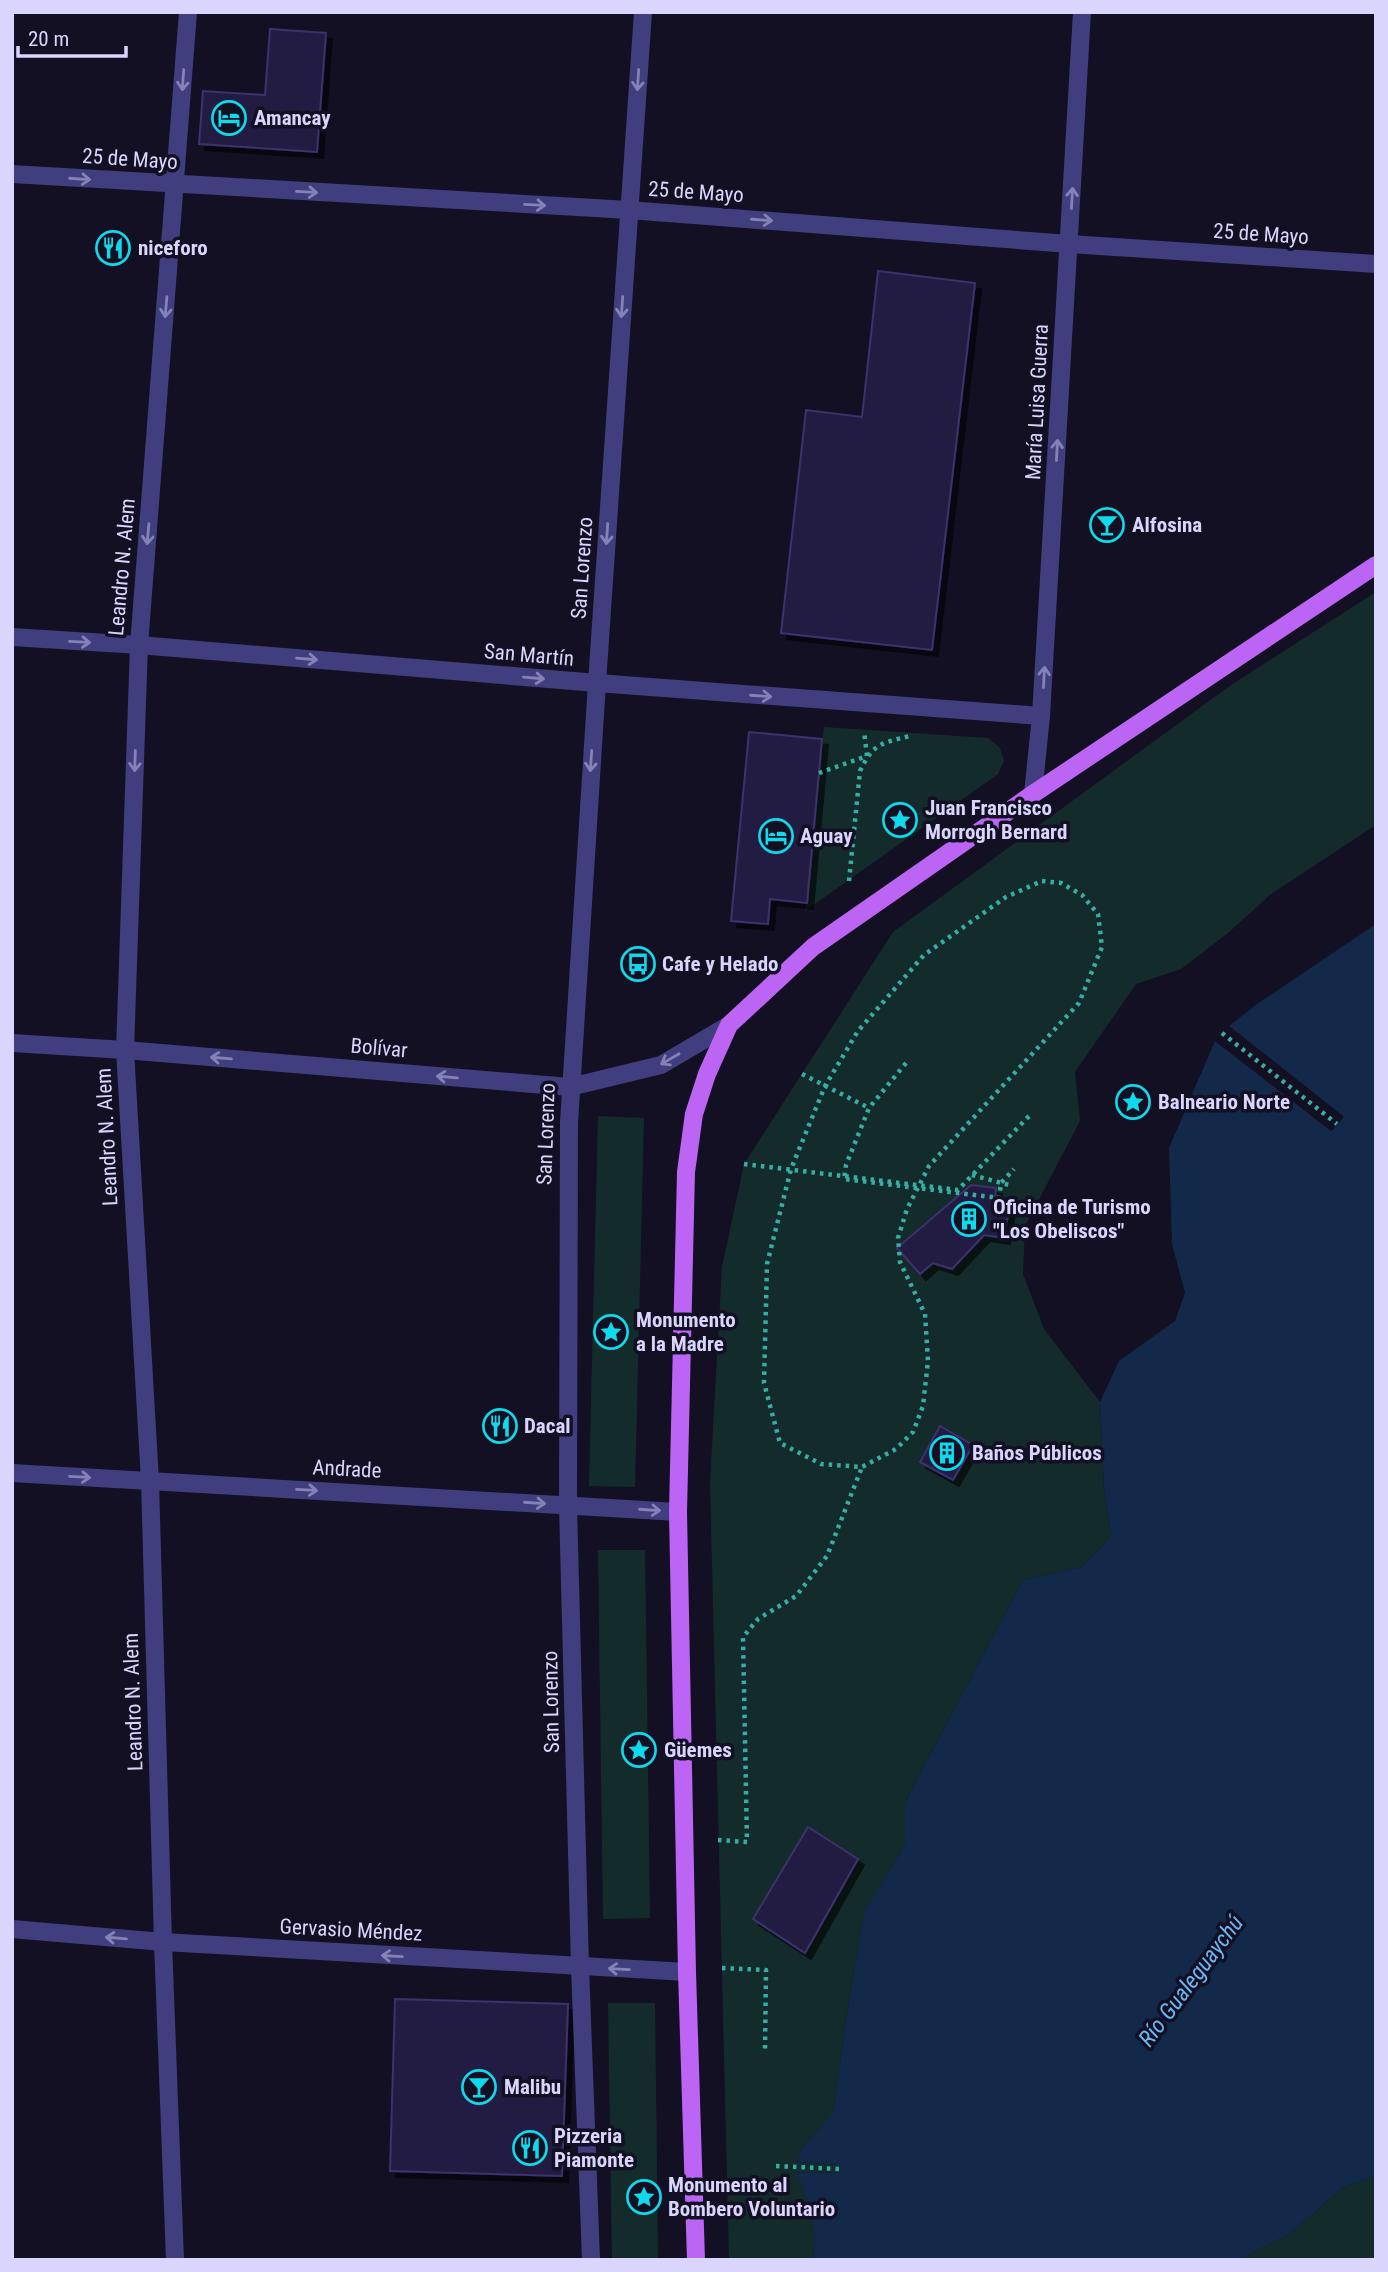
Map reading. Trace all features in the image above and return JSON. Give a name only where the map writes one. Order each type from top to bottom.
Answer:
[{"type":"main road","points":[[696,2260],[678,1512],[686,1172],[694,1114],[707,1074],[729,1025],[813,947],[1033,794],[1376,565]]},
{"type":"street","name":"Leandro N. Alem","points":[[174,2260],[150,1480],[125,1049],[139,645],[188,12]]},
{"type":"street","name":"San Lorenzo","points":[[591,2260],[568,1506],[567,1185],[570,1087],[643,12]]},
{"type":"street","name":"María Luisa Guerra","points":[[1033,794],[1041,716],[1082,12]]},
{"type":"street","name":"25 de Mayo","points":[[12,174],[629,210],[1069,244],[1376,264]]},
{"type":"street","name":"San Martín","points":[[12,638],[139,645],[597,684],[1041,716]]},
{"type":"street","name":"Bolívar","points":[[12,1042],[125,1049],[570,1087],[661,1065],[729,1025]]},
{"type":"street","name":"Andrade","points":[[12,1473],[678,1512]]},
{"type":"street","name":"Gervasio Méndez","points":[[12,1929],[163,1942],[687,1972]]},
{"type":"path","points":[[864,730],[867,756]]},
{"type":"path","points":[[849,881],[860,771],[867,756],[878,744],[918,734]]},
{"type":"path","points":[[819,773],[867,756]]},
{"type":"path","points":[[1042,881],[1061,883],[1082,895],[1098,914],[1102,947],[1079,1003],[929,1166],[907,1209],[898,1238],[900,1262],[925,1314],[928,1361],[923,1406],[912,1432],[896,1449],[862,1467],[821,1464],[780,1443],[764,1383],[767,1264],[790,1169],[825,1086],[858,1031],[924,955],[1006,897],[1042,881]]},
{"type":"path","points":[[1222,1033],[1337,1124]]},
{"type":"path","points":[[906,1063],[869,1108],[846,1165],[844,1179],[999,1198],[1001,1183],[1014,1169]]},
{"type":"path","points":[[802,1074],[869,1108]]},
{"type":"path","points":[[744,1164],[958,1190],[1029,1116]]},
{"type":"path","points":[[972,1175],[1013,1186]]},
{"type":"path","points":[[719,1840],[747,1842],[743,1637],[758,1619],[796,1596],[827,1556],[862,1467]]},
{"type":"path","points":[[722,1968],[766,1970],[765,2049]]},
{"type":"path","points":[[776,2166],[840,2169]]},
{"type":"green space","points":[[1376,592],[1376,825],[1271,894],[1228,933],[1181,969],[1136,984],[1075,1072],[1080,1121],[1025,1226],[1023,1274],[1044,1329],[1100,1402],[1104,1488],[1111,1536],[1082,1567],[1023,1580],[905,1802],[905,1845],[864,1913],[833,2114],[802,2148],[797,2162],[840,2165],[840,2173],[797,2172],[814,2226],[812,2260],[729,2260],[710,1483],[722,1267],[744,1164],[893,932],[1231,685]]},
{"type":"green space","points":[[824,727],[988,738],[1000,748],[1004,761],[998,774],[805,911]]},
{"type":"green space","points":[[598,1116],[644,1118],[635,1487],[589,1486]]},
{"type":"green space","points":[[598,1550],[645,1550],[650,1918],[603,1919]]},
{"type":"green space","points":[[608,2003],[655,2003],[658,2260],[612,2260]]},
{"type":"green space","points":[[1376,2176],[1376,2260],[1238,2260],[1291,2233],[1342,2188]]},
{"type":"water","name":"Río Gualeguaychú","points":[[1376,924],[1376,2176],[1342,2188],[1291,2233],[1238,2260],[812,2260],[814,2226],[797,2172],[840,2173],[840,2165],[797,2162],[802,2148],[833,2113],[864,1912],[905,1845],[905,1802],[1023,1580],[1082,1567],[1111,1536],[1104,1488],[1100,1402],[1119,1361],[1175,1321],[1185,1293],[1172,1244],[1169,1148],[1215,1041],[1331,1131],[1343,1116],[1229,1026],[1257,1004]]},
{"type":"pier","points":[[1229,1026],[1344,1117],[1332,1131],[1215,1041],[1217,1038],[1331,1126],[1339,1117],[1226,1029]]},
{"type":"building","points":[[270,29],[326,33],[317,152],[199,144],[203,91],[265,95]]},
{"type":"building","points":[[878,271],[975,283],[932,650],[781,633],[806,410],[862,417]]},
{"type":"building","name":"Aguay","points":[[749,732],[822,739],[807,903],[770,899],[768,924],[731,921]]},
{"type":"building","name":"Oficina de Turismo \"Los Obeliscos\"","points":[[971,1185],[996,1188],[995,1200],[1010,1203],[1004,1238],[984,1235],[952,1269],[933,1263],[920,1274],[897,1248]]},
{"type":"building","name":"Baños Públicos","points":[[940,1426],[973,1445],[953,1480],[920,1462]]},
{"type":"building","points":[[808,1827],[858,1859],[805,1953],[753,1919]]},
{"type":"building","name":"Malibu","points":[[395,1999],[568,2004],[562,2176],[390,2171]]},
{"type":"place","name":"Amancay","points":[[229,118]]},
{"type":"place","name":"niceforo","points":[[113,248]]},
{"type":"place","name":"Alfosina","points":[[1107,525]]},
{"type":"place","name":"Juan Francisco Morrogh Bernard","points":[[900,820]]},
{"type":"place","name":"Aguay","points":[[776,836]]},
{"type":"place","name":"Cafe y Helado","points":[[638,964]]},
{"type":"place","name":"Balneario Norte","points":[[1133,1102]]},
{"type":"place","name":"Oficina de Turismo \"Los Obeliscos\"","points":[[969,1219]]},
{"type":"place","name":"Monumento a la Madre","points":[[611,1332]]},
{"type":"place","name":"Dacal","points":[[500,1426]]},
{"type":"place","name":"Baños Públicos","points":[[947,1453]]},
{"type":"place","name":"Güemes","points":[[639,1750]]},
{"type":"place","name":"Malibu","points":[[479,2087]]},
{"type":"place","name":"Pizzeria Piamonte","points":[[530,2148]]},
{"type":"place","name":"Monumento al Bombero Voluntario","points":[[644,2197]]}]
